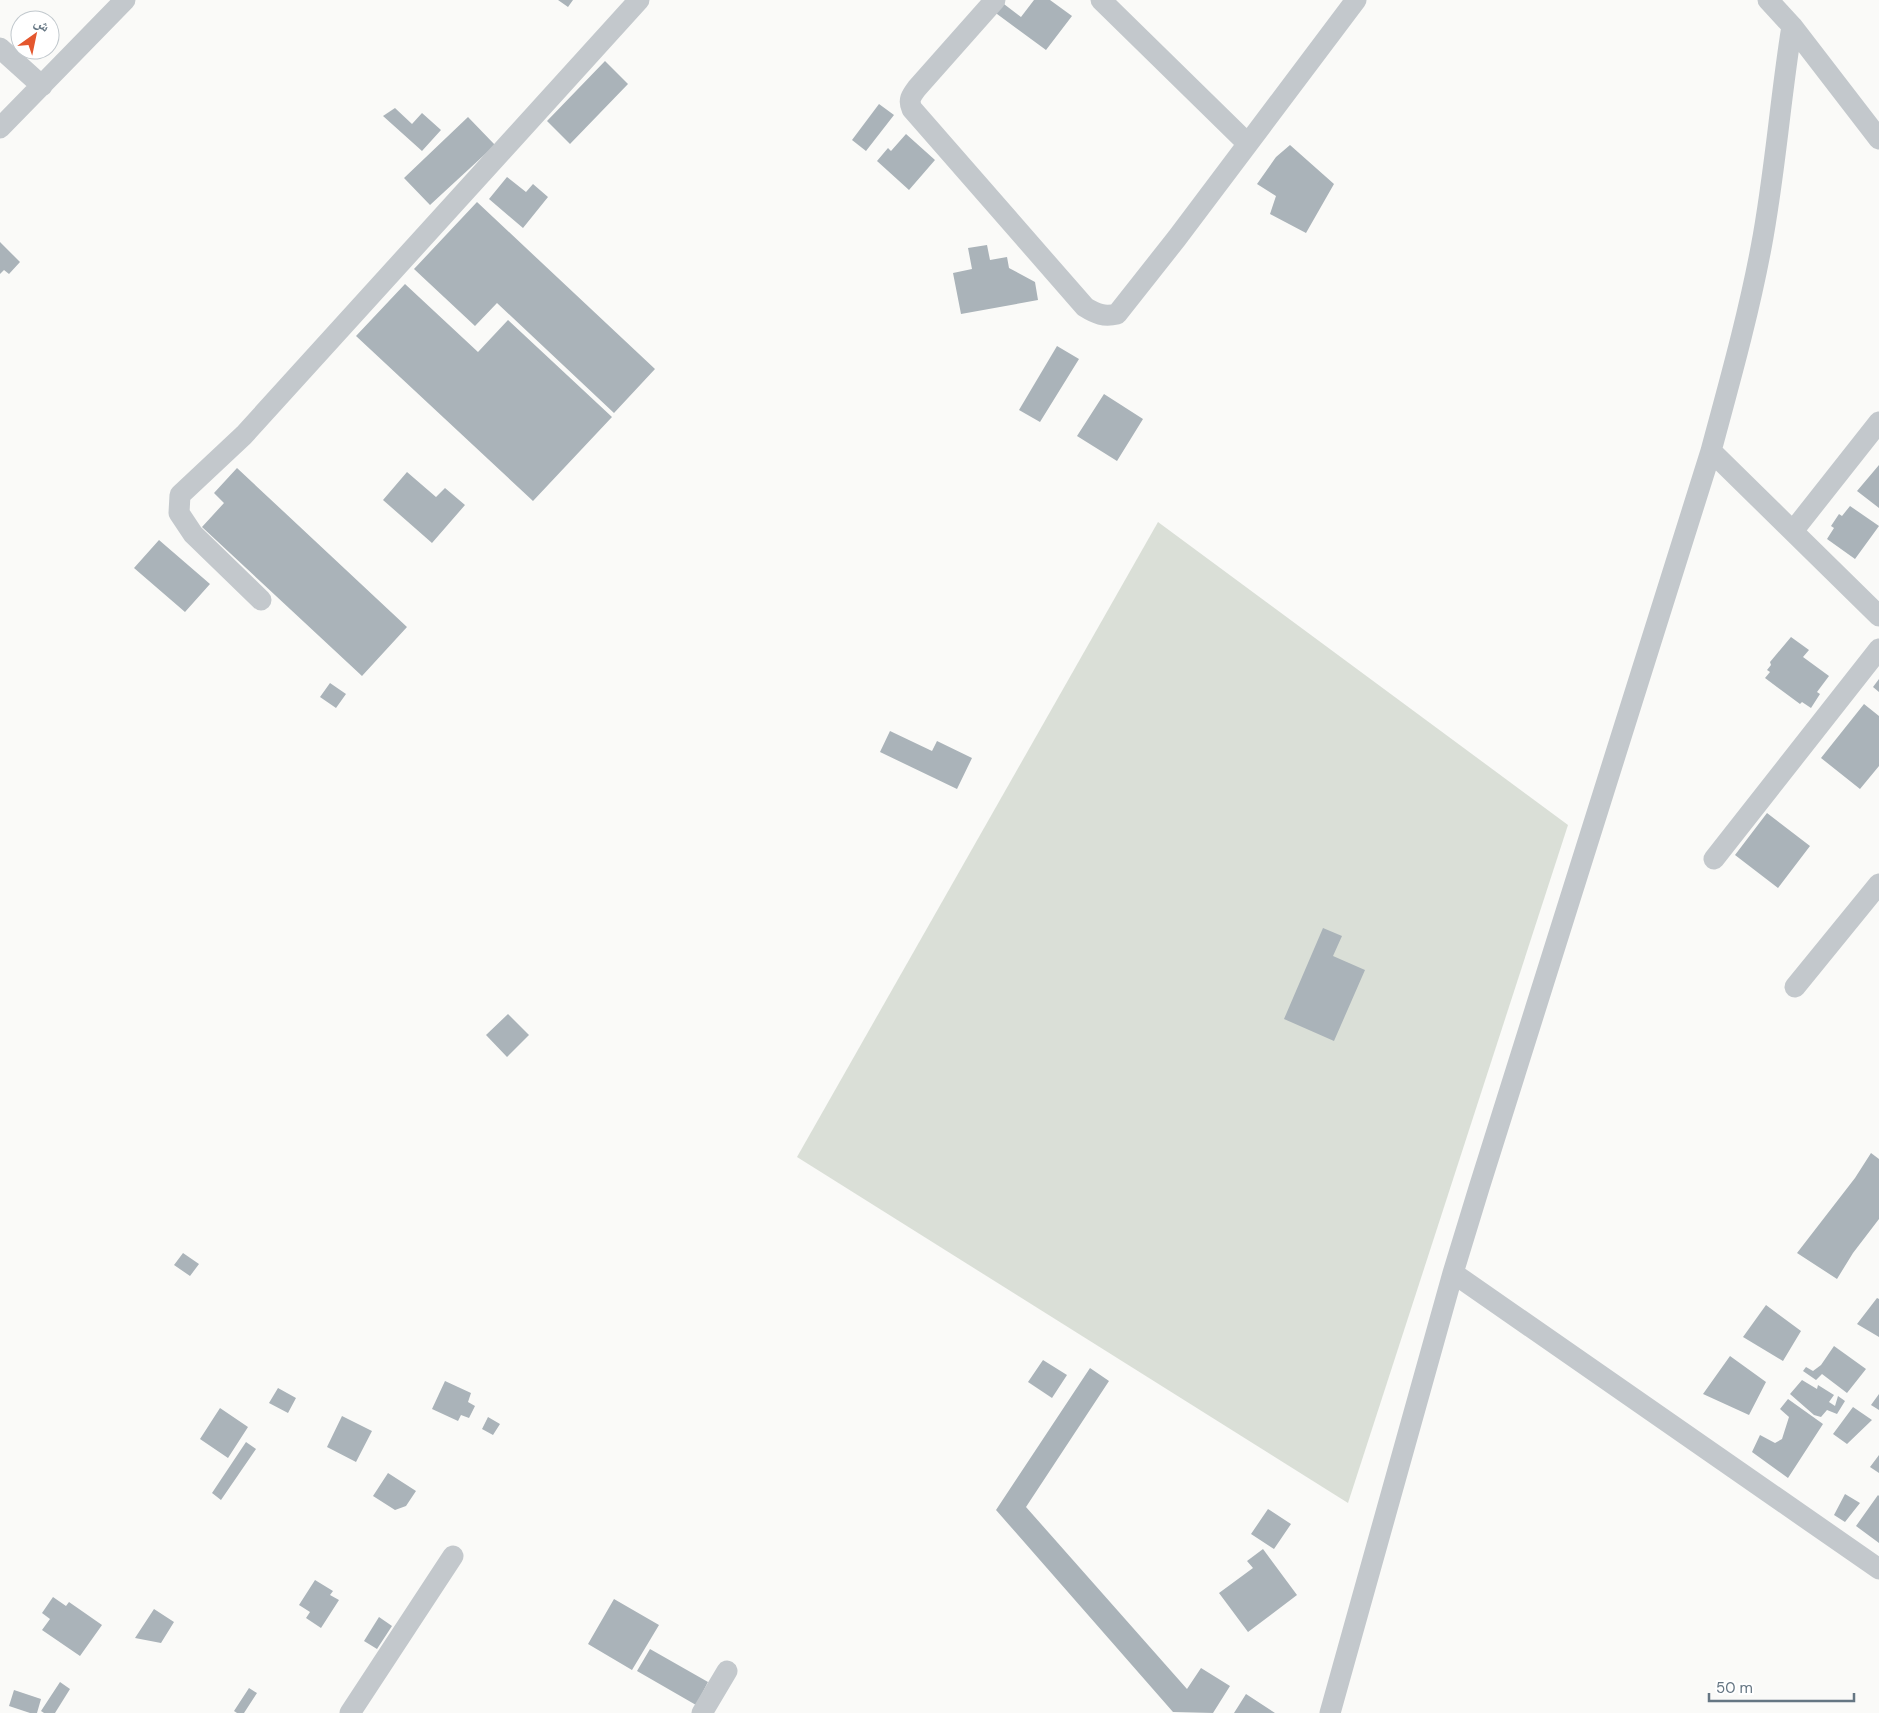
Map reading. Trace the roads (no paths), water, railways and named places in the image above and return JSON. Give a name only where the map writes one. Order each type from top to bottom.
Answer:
[{"type":"street","points":[[0,128],[125,0]]},
{"type":"street","points":[[261,600],[193,534],[179,513],[180,495],[244,435],[640,0]]},
{"type":"street","points":[[995,0],[917,88],[910,97],[909,103],[912,109],[1085,307],[1098,315],[1108,316],[1117,314],[1356,0]]},
{"type":"street","points":[[1101,0],[1248,144]]},
{"type":"street","points":[[1768,0],[1792,26],[1879,139]]},
{"type":"street","points":[[1330,1713],[1453,1273],[1711,452],[1748,315],[1761,247],[1779,133],[1792,26]]},
{"type":"street","points":[[0,48],[42,86]]},
{"type":"street","points":[[1793,532],[1879,422]]},
{"type":"street","points":[[1711,452],[1879,616]]},
{"type":"street","points":[[1714,859],[1879,649]]},
{"type":"street","points":[[1795,987],[1879,884]]},
{"type":"street","points":[[1453,1273],[1879,1569]]},
{"type":"street","points":[[350,1713],[453,1556]]},
{"type":"street","points":[[702,1713],[727,1670]]}]
